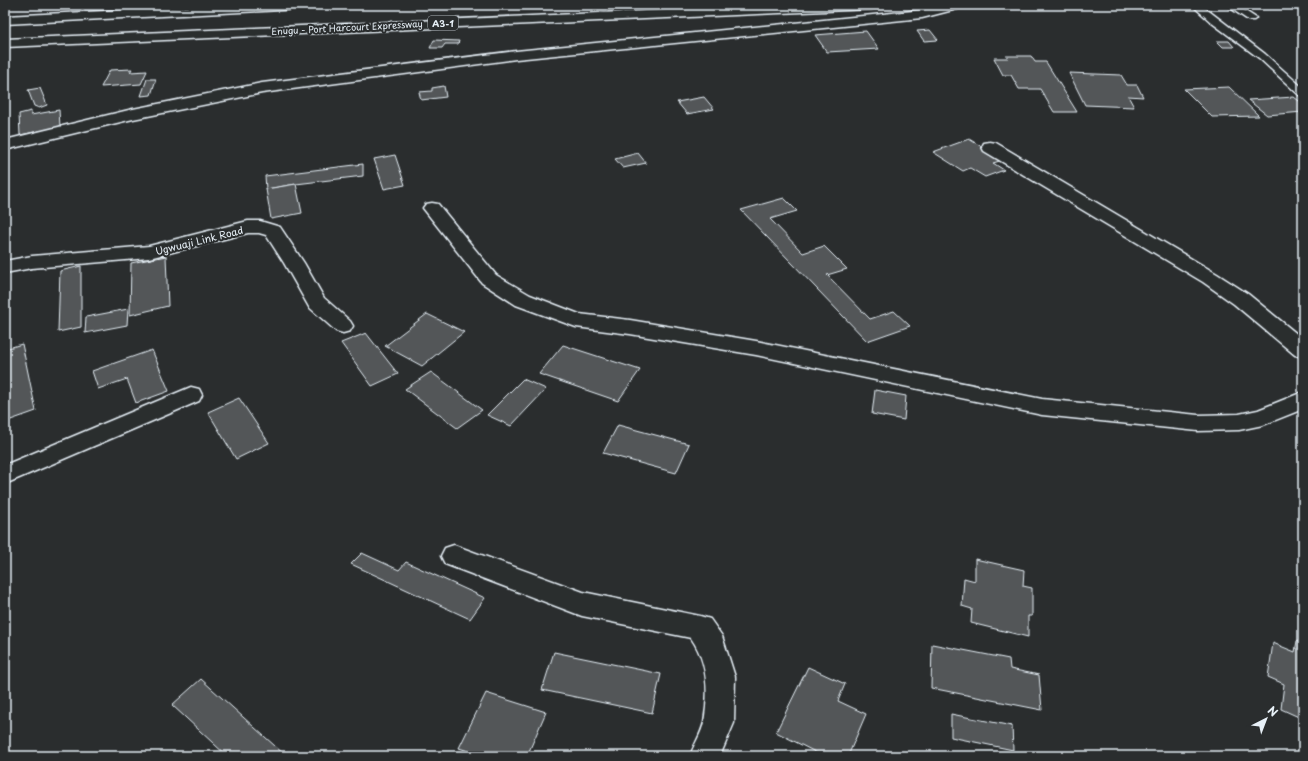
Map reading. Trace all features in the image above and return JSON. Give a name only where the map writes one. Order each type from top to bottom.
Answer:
[{"type":"main road","points":[[5,20],[301,5]]},
{"type":"main road","name":"Enugu - Port Harcourt Expressway","points":[[5,43],[410,24],[881,5]]},
{"type":"main road","points":[[5,146],[133,114],[262,88],[516,55],[922,14],[956,5]]},
{"type":"main road","points":[[990,147],[1210,278],[1241,299],[1303,350]]},
{"type":"main road","points":[[432,208],[488,279],[523,300],[576,320],[630,326],[756,348],[1042,407],[1198,423],[1245,421],[1263,416],[1303,400]]},
{"type":"main road","name":"Ugwuaji Link Road","points":[[5,267],[40,261],[149,252],[248,227],[260,227],[273,231],[294,263],[316,302],[343,326]]},
{"type":"main road","points":[[5,475],[191,396]]},
{"type":"main road","points":[[454,556],[582,604],[700,628],[712,645],[721,677],[719,724],[705,756]]},
{"type":"lane","points":[[1196,5],[1262,56],[1303,94]]},
{"type":"lane","points":[[1230,5],[1251,18]]},
{"type":"building","points":[[930,30],[938,40],[924,41],[917,31]]},
{"type":"building","points":[[866,31],[879,49],[827,52],[815,35]]},
{"type":"building","points":[[434,40],[459,41],[458,44],[445,44],[442,48],[430,48]]},
{"type":"building","points":[[1217,41],[1229,41],[1234,47],[1223,47]]},
{"type":"building","points":[[1006,56],[1031,56],[1035,62],[1046,62],[1077,112],[1054,112],[1040,89],[1019,89],[1011,75],[1003,75],[994,58],[1008,58]]},
{"type":"building","points":[[132,69],[130,72],[147,71],[141,84],[101,87],[110,70]]},
{"type":"building","points":[[1069,73],[1121,75],[1127,85],[1137,85],[1143,97],[1128,96],[1134,107],[1085,105]]},
{"type":"building","points":[[147,79],[156,79],[151,95],[141,96]]},
{"type":"building","points":[[444,86],[446,97],[421,100],[419,92],[432,91],[432,88]]},
{"type":"building","points":[[1229,87],[1259,116],[1212,117],[1184,89]]},
{"type":"building","points":[[40,88],[47,105],[39,108],[34,106],[28,90]]},
{"type":"building","points":[[704,97],[714,109],[687,114],[677,102]]},
{"type":"building","points":[[1294,97],[1303,104],[1303,112],[1267,115],[1248,100]]},
{"type":"building","points":[[59,110],[60,127],[20,135],[19,114],[31,111],[31,115]]},
{"type":"building","points":[[969,139],[1003,160],[993,163],[1004,170],[985,177],[970,168],[963,171],[933,152]]},
{"type":"building","points":[[638,153],[646,163],[623,168],[615,159]]},
{"type":"building","points":[[395,155],[405,185],[384,189],[374,159]]},
{"type":"building","points":[[363,164],[363,176],[266,189],[265,176]]},
{"type":"building","points":[[296,184],[302,213],[271,219],[266,189]]},
{"type":"building","points":[[784,198],[797,211],[770,219],[803,253],[824,246],[847,269],[827,275],[870,319],[894,311],[910,326],[867,341],[741,210]]},
{"type":"building","points":[[166,256],[168,306],[130,315],[131,263]]},
{"type":"building","points":[[81,266],[81,327],[58,332],[60,271]]},
{"type":"building","points":[[128,309],[127,325],[85,333],[86,317]]},
{"type":"building","points":[[427,314],[464,332],[422,366],[385,346]]},
{"type":"building","points":[[366,333],[398,374],[372,386],[341,343]]},
{"type":"building","points":[[22,344],[36,411],[5,422],[5,349]]},
{"type":"building","points":[[563,345],[640,370],[618,401],[539,374]]},
{"type":"building","points":[[152,350],[169,391],[136,403],[127,379],[98,389],[92,371]]},
{"type":"building","points":[[431,372],[482,410],[457,428],[405,389]]},
{"type":"building","points":[[523,379],[546,389],[511,426],[487,415]]},
{"type":"building","points":[[875,390],[906,396],[904,420],[872,414]]},
{"type":"building","points":[[239,398],[269,443],[236,459],[208,412]]},
{"type":"building","points":[[618,425],[689,444],[676,473],[603,453]]},
{"type":"building","points":[[362,553],[399,570],[406,562],[485,598],[470,619],[351,564]]},
{"type":"building","points":[[975,559],[1024,570],[1023,586],[1032,588],[1032,616],[1028,616],[1028,637],[971,623],[972,609],[962,606],[964,578],[975,581]]},
{"type":"building","points":[[1297,641],[1303,643],[1303,719],[1281,709],[1284,684],[1268,677],[1273,643],[1295,652]]},
{"type":"building","points":[[932,644],[1009,659],[1010,669],[1039,675],[1042,710],[931,688]]},
{"type":"building","points":[[554,652],[661,674],[652,713],[542,690]]},
{"type":"building","points":[[808,667],[845,684],[838,701],[866,714],[848,756],[823,756],[776,732]]},
{"type":"building","points":[[201,679],[286,756],[227,756],[172,705]]},
{"type":"building","points":[[486,693],[546,712],[527,756],[484,756],[459,748]]},
{"type":"building","points":[[951,714],[1012,726],[1013,750],[951,737]]}]
